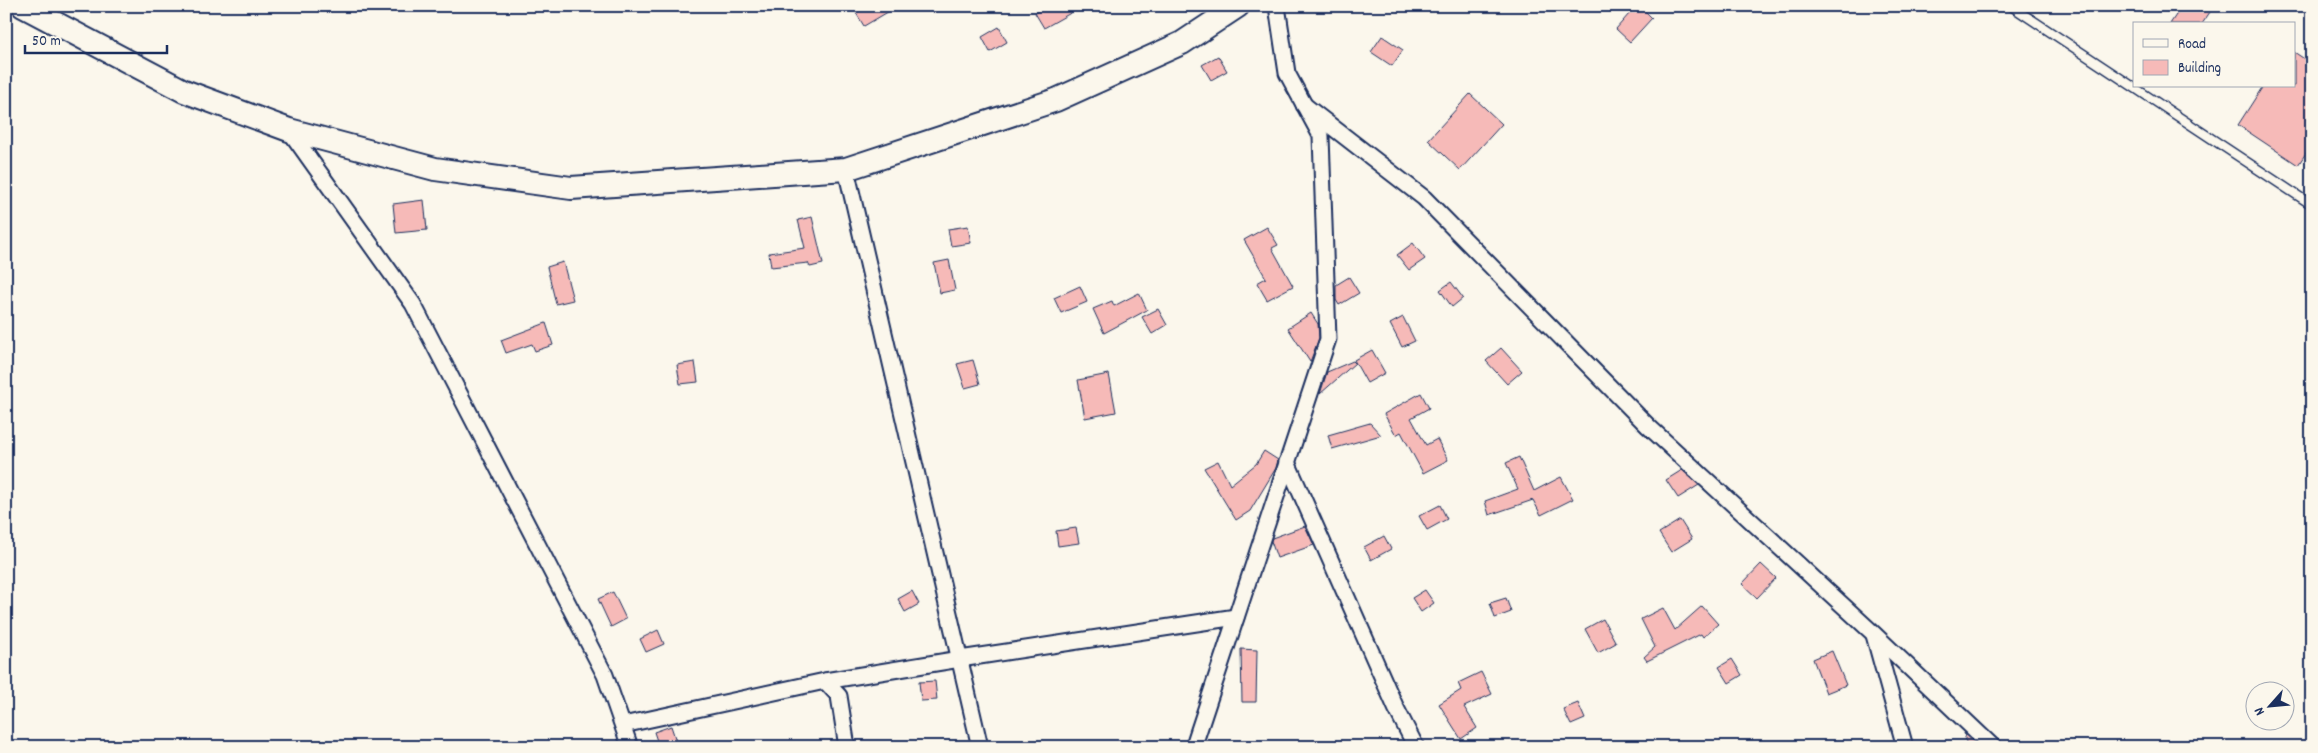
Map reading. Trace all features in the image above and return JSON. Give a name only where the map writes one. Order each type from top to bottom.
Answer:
[{"type":"main road","points":[[23,6],[184,90],[289,130],[435,170],[571,188],[846,169],[1056,100],[1182,43],[1238,6]]},
{"type":"street","points":[[1195,747],[1195,742],[1328,339],[1321,136],[1287,73],[1277,6]]},
{"type":"street","points":[[1304,104],[1424,198],[1648,426],[1874,634],[1993,747]]},
{"type":"street","points":[[289,130],[413,304],[604,675],[630,747]]},
{"type":"street","points":[[846,169],[980,747]]},
{"type":"street","points":[[1287,462],[1396,708],[1416,747]]},
{"type":"street","points":[[623,726],[825,682],[960,658],[1236,617]]},
{"type":"street","points":[[1874,634],[1905,747]]},
{"type":"street","points":[[825,682],[839,696],[847,747]]},
{"type":"lane","points":[[2010,6],[2133,87]]},
{"type":"lane","points":[[2134,88],[2312,205]]},
{"type":"building","points":[[867,6],[898,6],[864,26],[856,13]]},
{"type":"building","points":[[1048,6],[1083,6],[1044,28],[1035,13]]},
{"type":"building","points":[[1636,6],[1640,6],[1652,18],[1630,42],[1616,29]]},
{"type":"building","points":[[2182,6],[2214,6],[2203,22],[2171,22]]},
{"type":"building","points":[[999,27],[1007,42],[990,52],[982,37]]},
{"type":"building","points":[[1382,36],[1403,50],[1392,66],[1371,52]]},
{"type":"building","points":[[2296,53],[2312,64],[2312,144],[2298,165],[2238,125],[2262,88],[2296,88]]},
{"type":"building","points":[[1218,56],[1227,71],[1211,80],[1202,65]]},
{"type":"building","points":[[1470,94],[1502,124],[1460,170],[1428,140]]},
{"type":"building","points":[[424,200],[427,230],[396,233],[393,204]]},
{"type":"building","points":[[812,217],[823,264],[810,267],[808,263],[771,267],[769,253],[805,248],[798,220]]},
{"type":"building","points":[[968,226],[971,243],[951,246],[948,229]]},
{"type":"building","points":[[1267,227],[1278,245],[1272,248],[1293,286],[1267,300],[1257,283],[1266,278],[1244,240]]},
{"type":"building","points":[[1413,243],[1425,259],[1409,270],[1397,255]]},
{"type":"building","points":[[949,260],[955,290],[940,293],[934,263]]},
{"type":"building","points":[[563,262],[573,300],[556,304],[547,267]]},
{"type":"building","points":[[1349,277],[1359,293],[1339,305],[1336,300],[1336,285]]},
{"type":"building","points":[[1451,282],[1463,298],[1452,307],[1440,290]]},
{"type":"building","points":[[1080,286],[1087,302],[1061,313],[1054,298]]},
{"type":"building","points":[[1139,293],[1147,310],[1104,333],[1093,309],[1112,301],[1114,306]]},
{"type":"building","points":[[1158,309],[1167,325],[1152,334],[1142,317]]},
{"type":"building","points":[[1311,313],[1318,324],[1319,338],[1310,362],[1288,328]]},
{"type":"building","points":[[1403,317],[1415,341],[1402,347],[1390,324]]},
{"type":"building","points":[[546,323],[553,345],[535,351],[532,344],[506,353],[501,340]]},
{"type":"building","points":[[1501,348],[1522,371],[1507,384],[1486,361]]},
{"type":"building","points":[[1372,350],[1385,373],[1367,383],[1354,360]]},
{"type":"building","points":[[973,360],[980,384],[965,388],[957,364]]},
{"type":"building","points":[[1353,361],[1355,363],[1320,394],[1327,372]]},
{"type":"building","points":[[695,362],[698,382],[680,384],[677,365]]},
{"type":"building","points":[[1109,374],[1116,412],[1085,418],[1078,380]]},
{"type":"building","points":[[1421,393],[1429,408],[1411,418],[1426,445],[1437,439],[1448,460],[1423,473],[1401,432],[1396,435],[1384,414]]},
{"type":"building","points":[[1370,423],[1381,435],[1332,449],[1328,435]]},
{"type":"building","points":[[1264,451],[1278,460],[1276,468],[1250,511],[1236,520],[1204,468],[1218,461],[1230,485],[1256,464]]},
{"type":"building","points":[[1519,457],[1534,491],[1561,477],[1573,499],[1541,515],[1533,500],[1489,515],[1485,501],[1518,489],[1506,463]]},
{"type":"building","points":[[1682,470],[1699,485],[1678,498],[1666,480]]},
{"type":"building","points":[[1440,505],[1447,519],[1427,530],[1419,516]]},
{"type":"building","points":[[1680,520],[1692,539],[1671,552],[1659,533]]},
{"type":"building","points":[[1305,526],[1314,545],[1277,558],[1271,541],[1272,538]]},
{"type":"building","points":[[1076,528],[1079,543],[1058,546],[1056,531]]},
{"type":"building","points":[[1384,536],[1391,549],[1371,560],[1364,547]]},
{"type":"building","points":[[1761,564],[1776,578],[1757,598],[1742,584]]},
{"type":"building","points":[[1425,590],[1434,603],[1421,612],[1412,598]]},
{"type":"building","points":[[912,591],[919,604],[905,612],[898,599]]},
{"type":"building","points":[[613,592],[626,619],[611,627],[598,599]]},
{"type":"building","points":[[1506,598],[1511,612],[1495,618],[1490,603]]},
{"type":"building","points":[[1702,606],[1718,624],[1703,637],[1701,634],[1647,661],[1644,657],[1655,647],[1641,619],[1663,608],[1675,630]]},
{"type":"building","points":[[1603,619],[1616,643],[1598,653],[1585,629]]},
{"type":"building","points":[[658,630],[664,644],[646,652],[640,639]]},
{"type":"building","points":[[1241,649],[1257,650],[1256,702],[1242,702]]},
{"type":"building","points":[[1832,651],[1846,685],[1826,693],[1813,659]]},
{"type":"building","points":[[1732,659],[1742,675],[1729,683],[1719,667]]},
{"type":"building","points":[[1481,672],[1492,694],[1464,707],[1477,728],[1461,739],[1439,704],[1461,690],[1458,683]]},
{"type":"building","points":[[935,681],[937,700],[921,701],[919,682]]},
{"type":"building","points":[[1578,703],[1585,719],[1571,725],[1563,709]]},
{"type":"building","points":[[671,726],[677,744],[659,747],[654,732]]},
{"type":"building","points":[[1964,733],[1979,747],[1967,747]]}]
